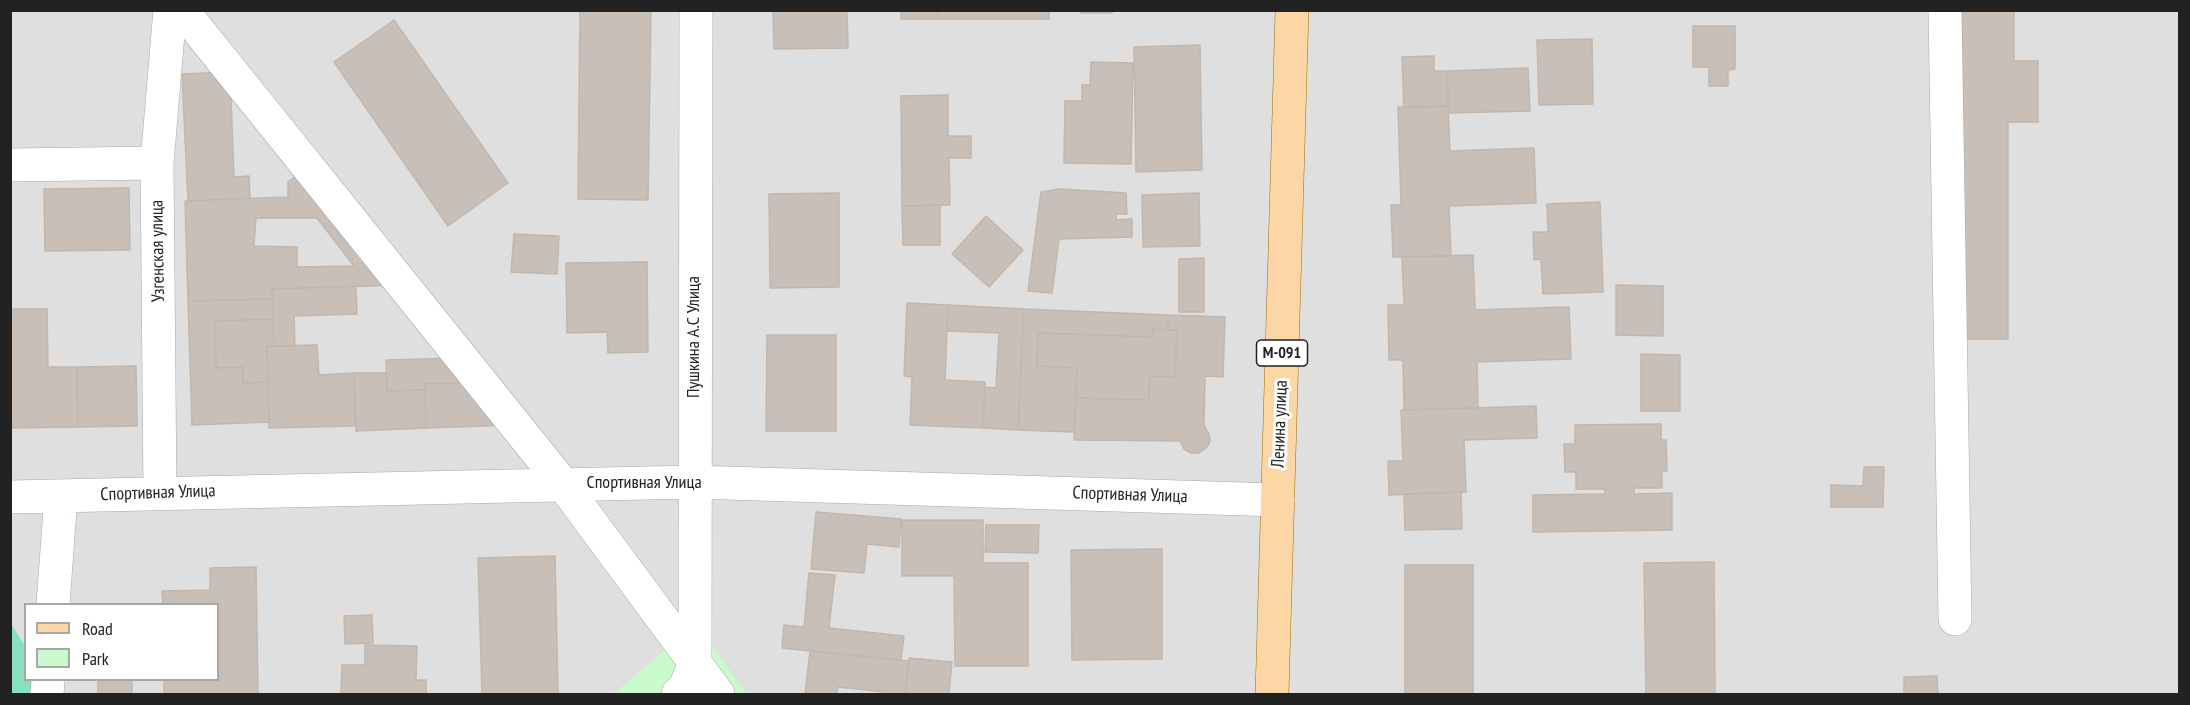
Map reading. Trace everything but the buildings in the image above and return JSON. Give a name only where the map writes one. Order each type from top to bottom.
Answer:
[{"type":"main road","name":"Ленина улица","points":[[1272,694],[1292,10]]},
{"type":"street","name":"Узгенская улица","points":[[160,493],[157,163],[170,10]]},
{"type":"street","points":[[182,10],[562,483],[718,694]]},
{"type":"street","name":"Пушкина А.С Улица","points":[[695,663],[696,553],[693,482],[696,10]]},
{"type":"street","points":[[1945,10],[1955,619]]},
{"type":"street","points":[[10,165],[157,163]]},
{"type":"street","name":"Спортивная Улица","points":[[10,497],[562,483],[693,482],[1278,500]]},
{"type":"street","points":[[53,603],[61,495]]},
{"type":"street","points":[[678,694],[685,687],[695,663]]},
{"type":"shaded area","points":[[10,11],[2179,11],[2179,694],[11,694]]},
{"type":"green space","points":[[10,622],[24,644],[24,681],[47,681],[56,694],[11,694]]},
{"type":"green space","points":[[697,623],[746,694],[613,694]]}]
